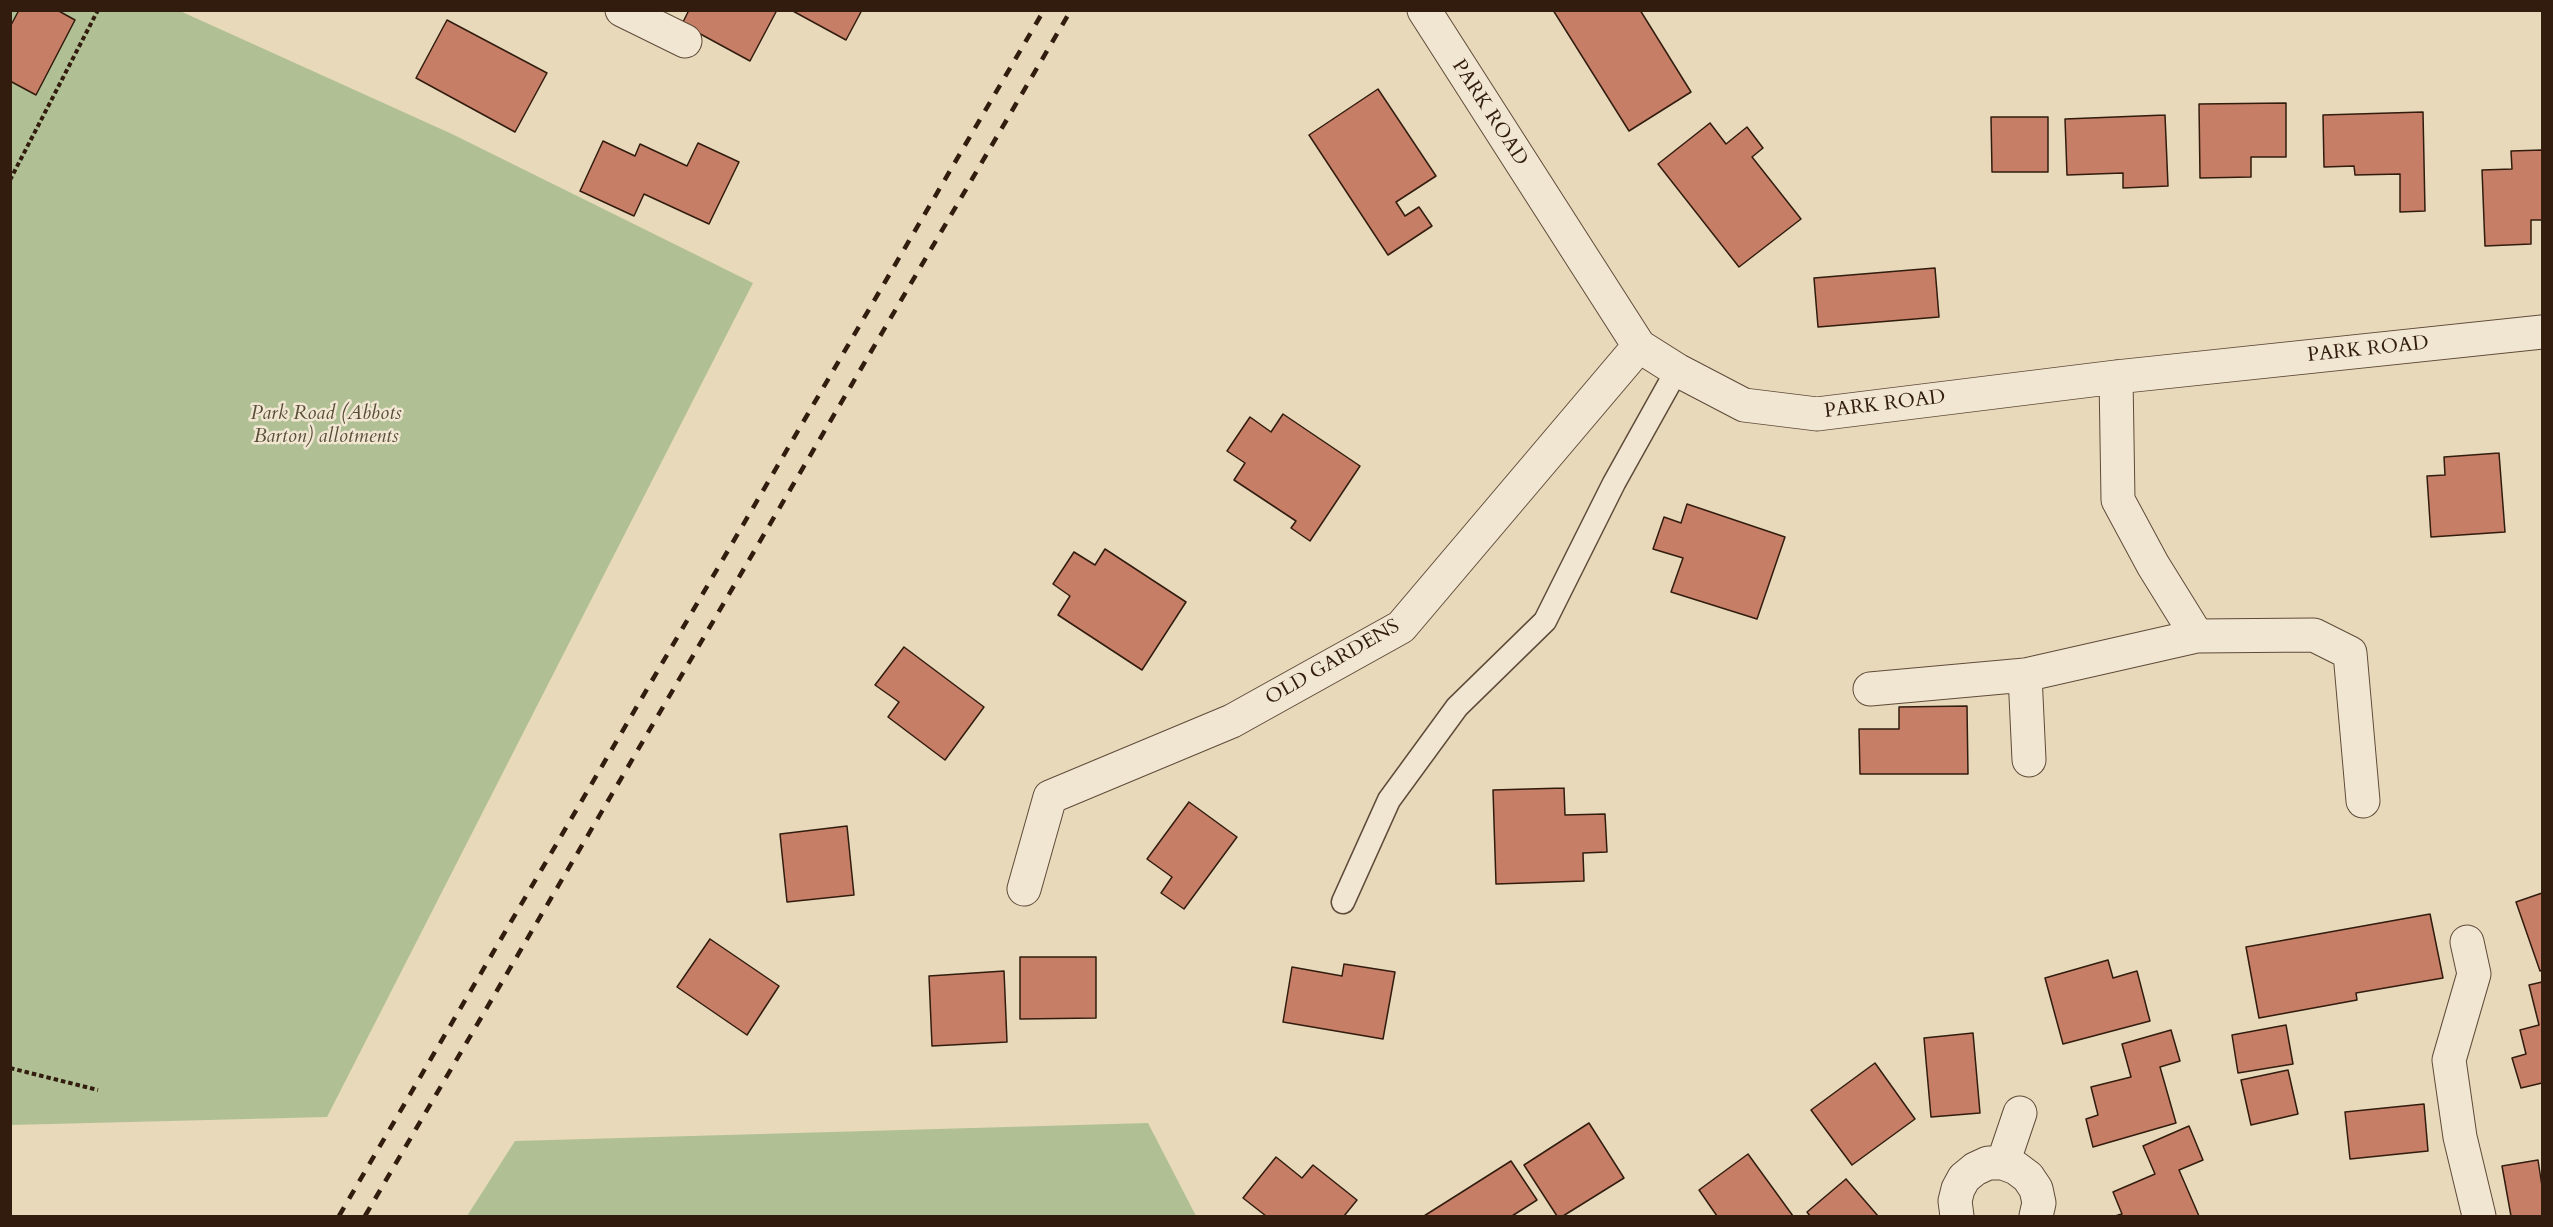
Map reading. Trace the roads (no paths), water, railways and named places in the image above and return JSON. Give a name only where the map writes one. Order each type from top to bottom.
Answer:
[{"type":"street","points":[[622,10],[685,41]]},
{"type":"street","name":"PARK ROAD","points":[[1424,10],[1639,346],[1677,370],[1744,405],[1817,414],[2116,377],[2542,332]]},
{"type":"street","name":"OLD GARDENS","points":[[1024,889],[1050,797],[1232,721],[1401,627],[1639,346]]},
{"type":"street","points":[[2116,377],[2118,500],[2197,636]]},
{"type":"street","points":[[1870,689],[2025,675],[2197,636],[2314,635],[2350,653],[2362,801]]},
{"type":"street","points":[[2025,675],[2029,760]]},
{"type":"street","points":[[2468,942],[2474,974],[2450,1060],[2460,1137],[2479,1216]]},
{"type":"street","points":[[2003,1163],[2020,1113]]},
{"type":"street","points":[[1957,1216],[1955,1201],[1964,1178],[1975,1169],[1988,1163],[2003,1163],[2016,1168],[2028,1177],[2036,1189],[2038,1203],[2036,1216]]},
{"type":"lane","points":[[1343,902],[1389,800],[1456,707],[1545,621],[1614,483],[1677,370]]},
{"type":"railway","points":[[339,1216],[1044,10]]},
{"type":"railway","points":[[365,1216],[1071,10]]},
{"type":"park label","name":"Park Road (Abbots Barton) allotments","points":[[326,426]]}]
